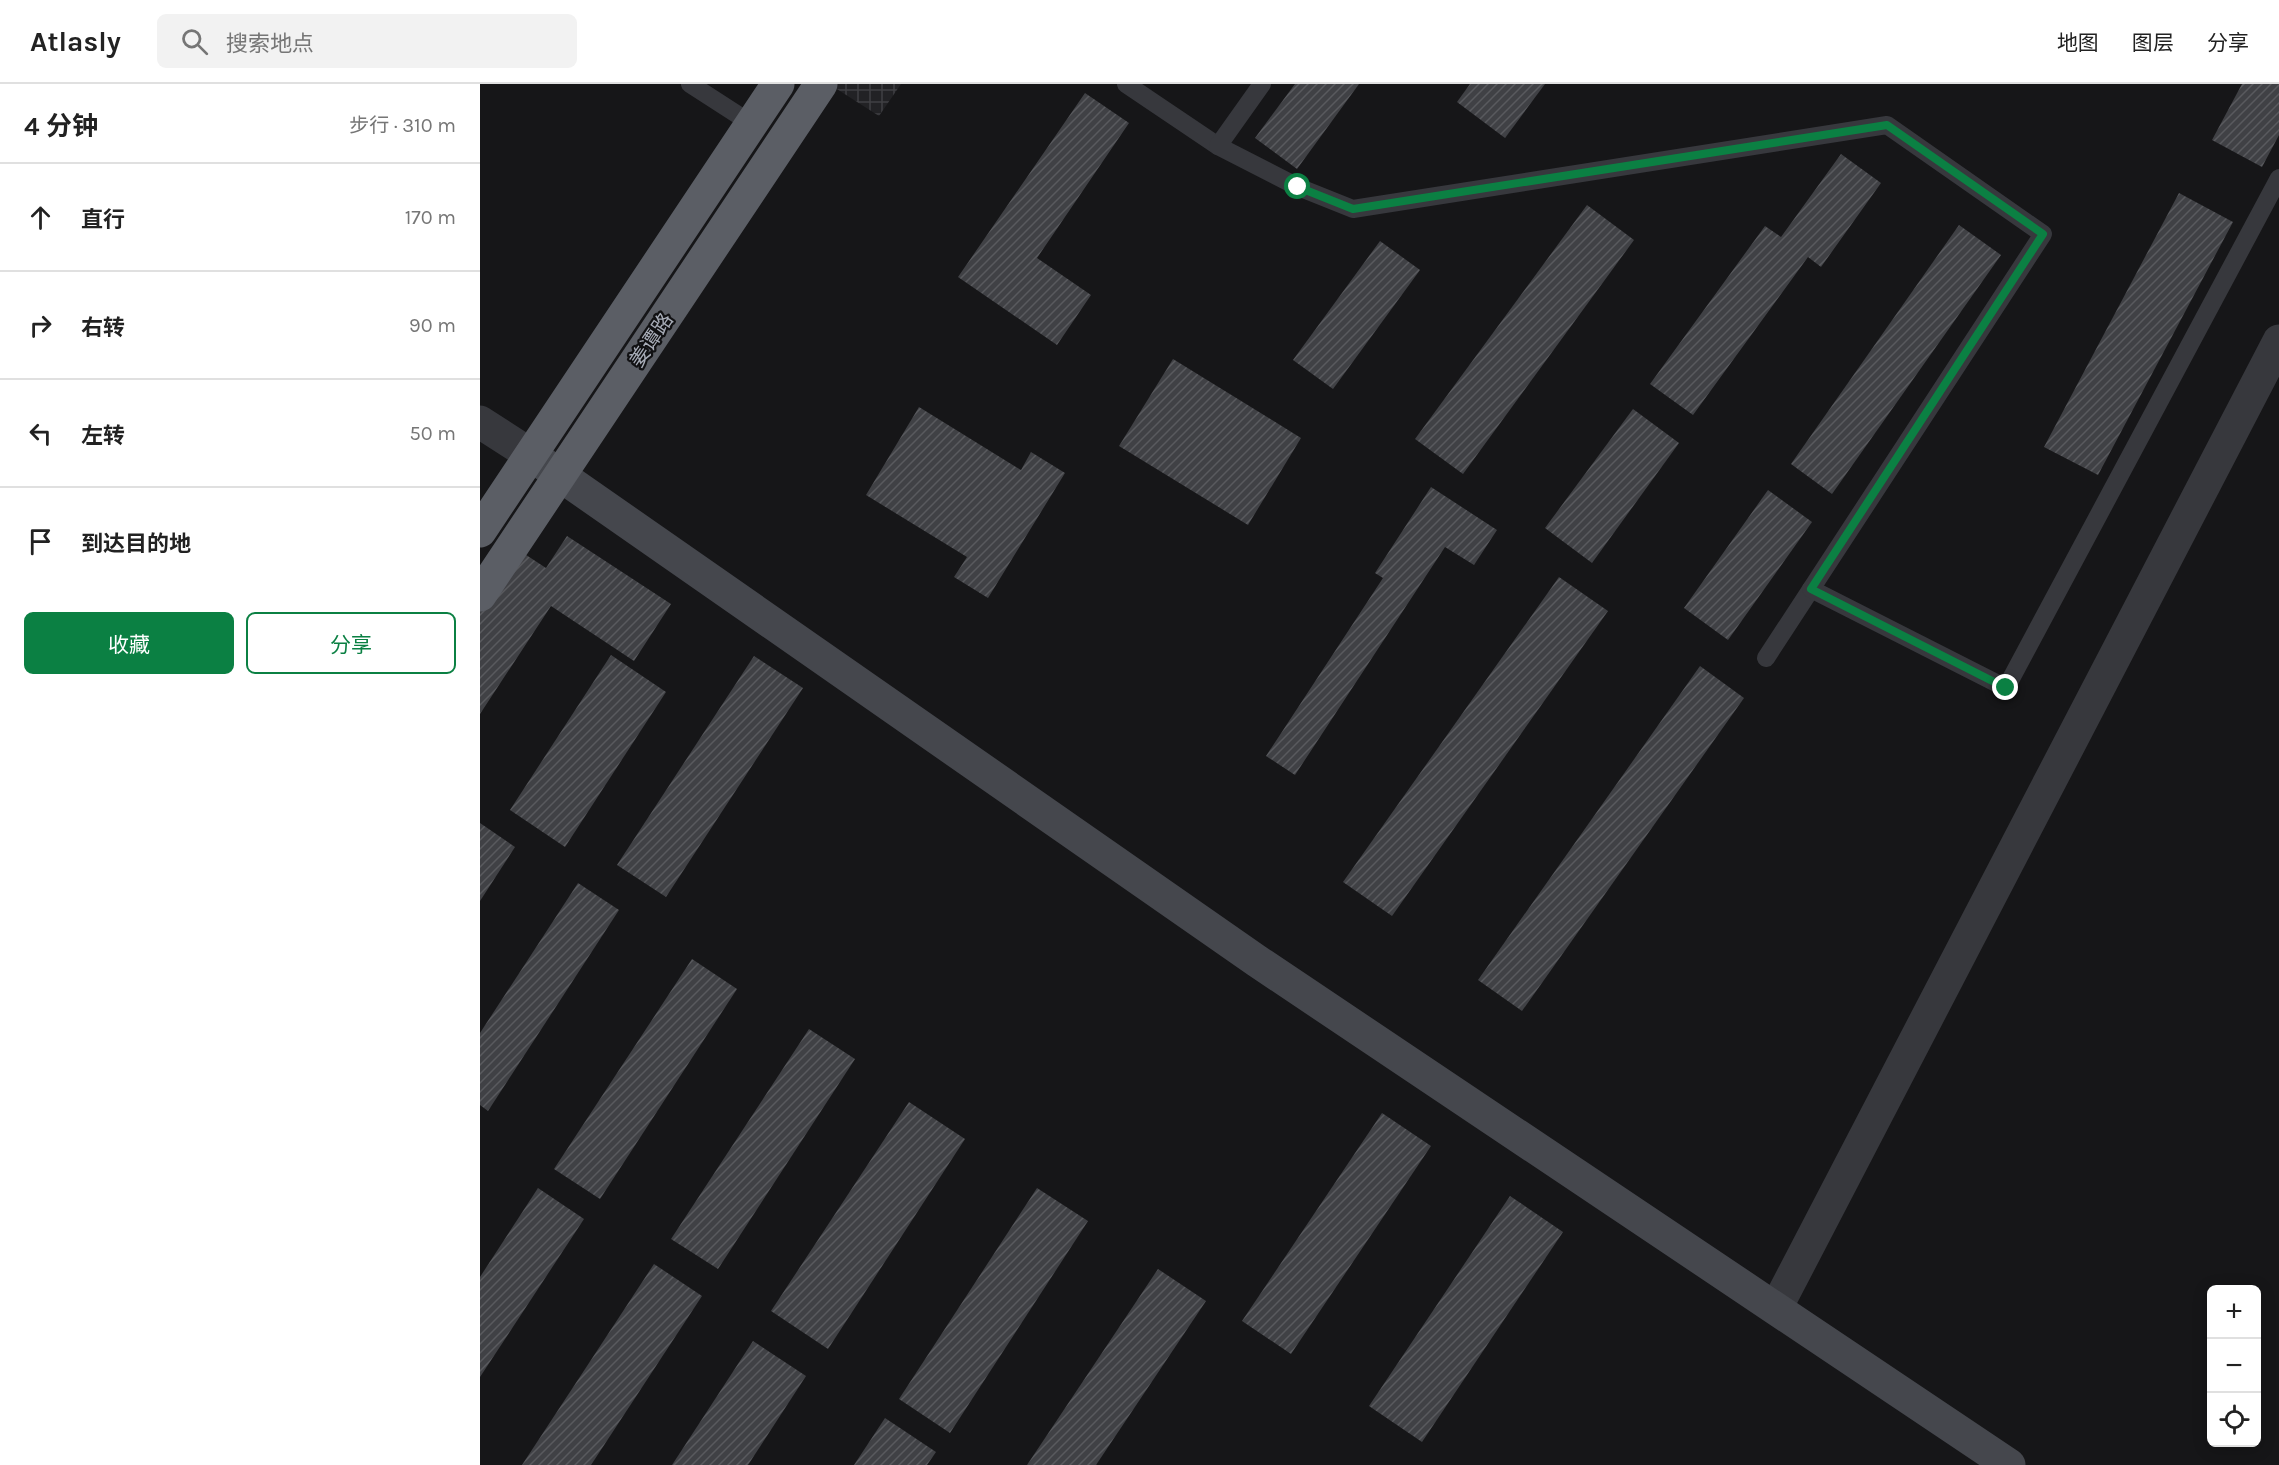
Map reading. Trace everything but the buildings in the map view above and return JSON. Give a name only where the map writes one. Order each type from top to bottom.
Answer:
[{"type":"highway","name":"姜谭路","points":[[480,531],[778,84]]},
{"type":"highway","name":"姜谭路","points":[[480,595],[821,84]]},
{"type":"main road","points":[[531,455],[1257,961],[2009,1465]]},
{"type":"street","points":[[1776,1308],[2279,341]]},
{"type":"street","points":[[480,422],[531,455]]},
{"type":"lane","points":[[690,84],[752,124]]},
{"type":"lane","points":[[1126,84],[1218,146],[1298,187],[1353,209],[1887,125],[2043,234],[1766,658]]},
{"type":"lane","points":[[1218,146],[1262,84]]},
{"type":"lane","points":[[1811,589],[2006,688],[2279,178]]},
{"type":"shaded area","points":[[829,84],[901,84],[879,116]]},
{"type":"route","points":[[1298,187],[1353,209],[1887,125],[2043,234],[1811,589],[2006,688]]}]
